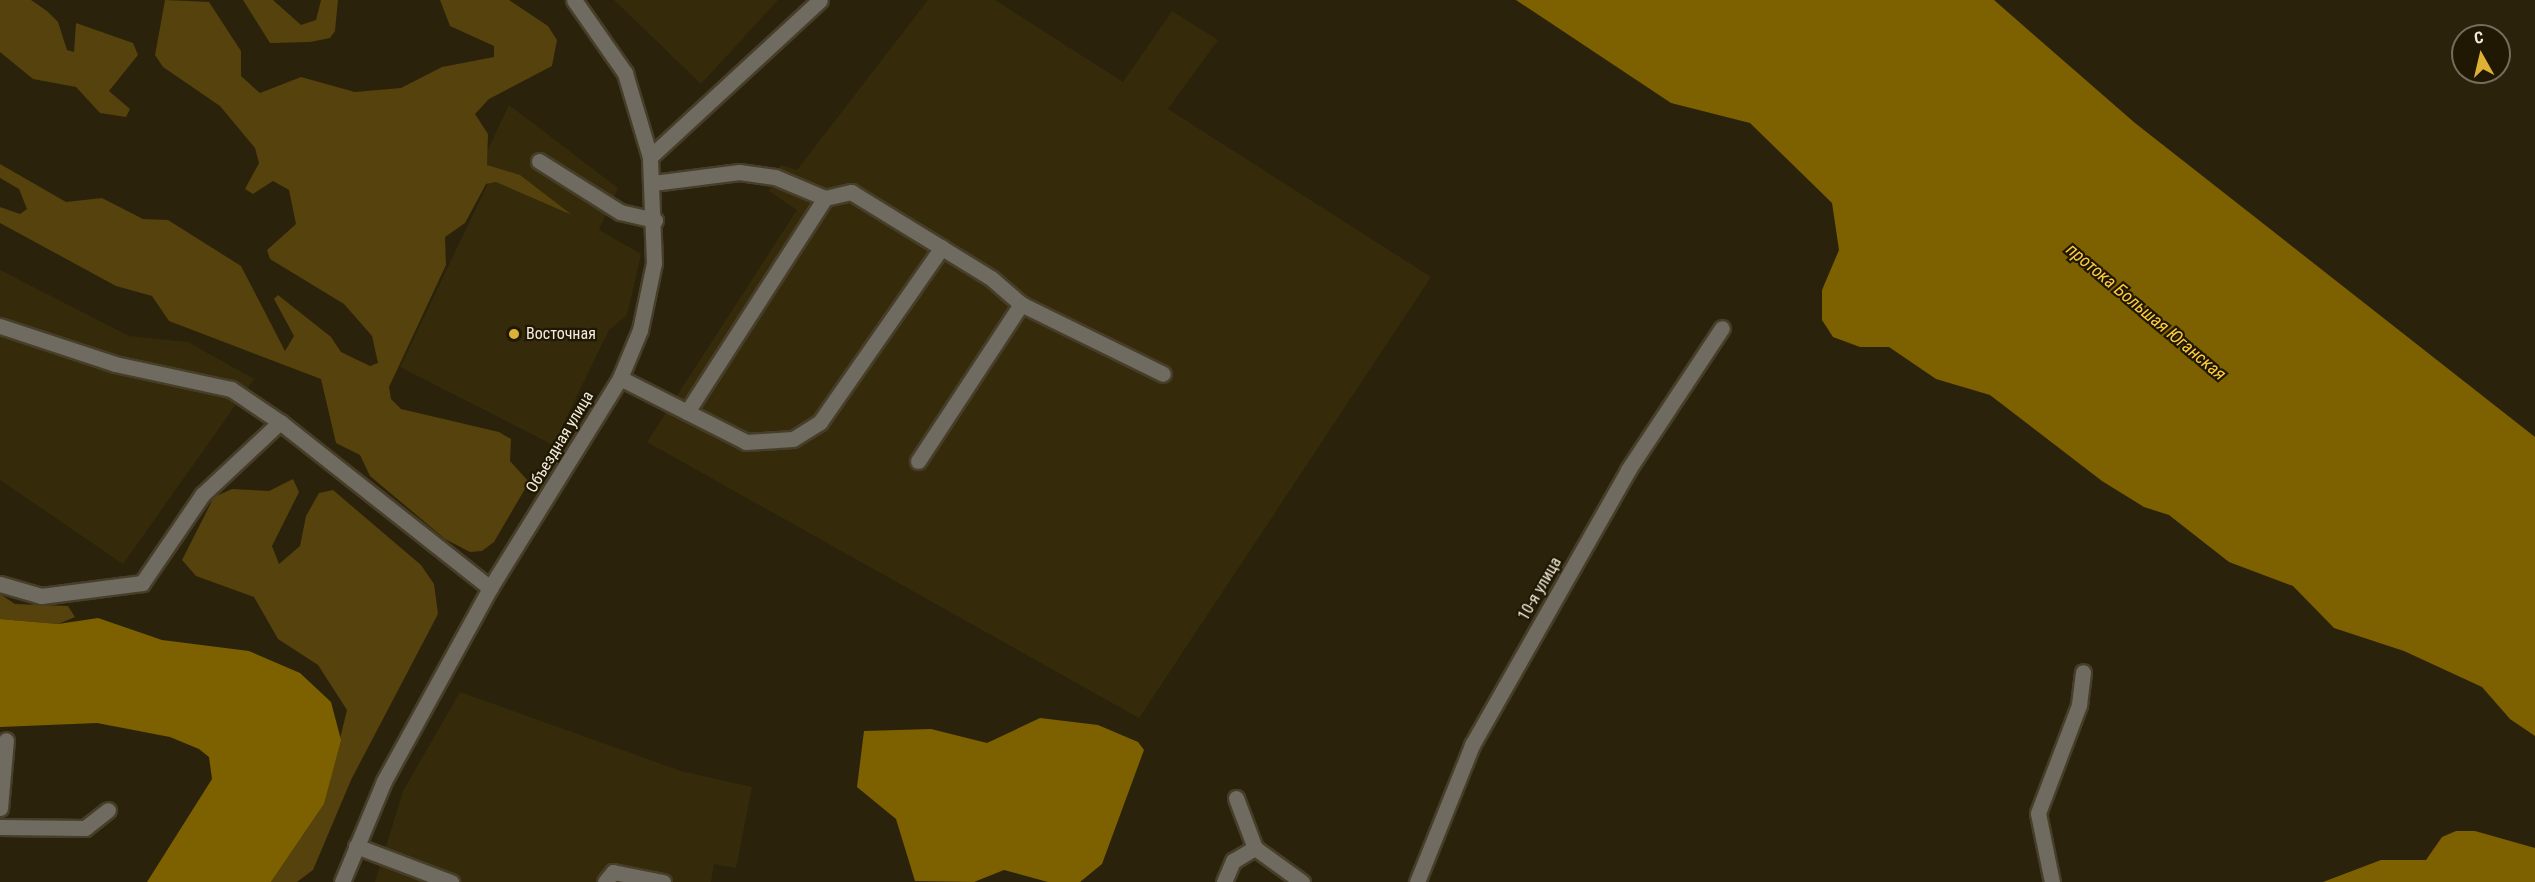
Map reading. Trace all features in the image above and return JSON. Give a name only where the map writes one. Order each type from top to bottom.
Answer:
[{"type":"street","name":"Объездная улица","points":[[342,882],[384,781],[490,588],[620,378],[647,300],[656,220],[650,157],[625,73],[573,0]]},
{"type":"street","points":[[650,157],[820,0]]},
{"type":"street","points":[[539,160],[620,213],[656,220]]},
{"type":"street","points":[[653,183],[739,172],[775,177],[825,198],[851,192],[942,247],[1021,304],[1163,374]]},
{"type":"street","points":[[687,412],[825,198]]},
{"type":"street","points":[[620,378],[746,442],[807,433],[942,247]]},
{"type":"street","points":[[918,461],[1021,304]]},
{"type":"street","points":[[0,326],[115,364],[231,389],[280,422],[490,588]]},
{"type":"street","name":"10-я улица","points":[[1417,882],[1472,745],[1628,470],[1722,327]]},
{"type":"street","points":[[0,584],[41,596],[142,583],[202,495],[280,422]]},
{"type":"street","points":[[2052,882],[2038,813],[2079,705],[2083,672]]},
{"type":"street","points":[[0,808],[6,740]]},
{"type":"street","points":[[1236,798],[1255,848],[1302,882]]},
{"type":"street","points":[[0,827],[85,828],[108,810]]},
{"type":"street","points":[[356,846],[451,882]]},
{"type":"street","points":[[1224,882],[1233,861],[1255,848]]},
{"type":"street","points":[[604,882],[613,872],[663,882]]},
{"type":"shaded area","points":[[0,0],[31,0],[47,11],[58,22],[67,50],[74,52],[76,23],[133,43],[138,55],[109,91],[130,109],[126,117],[100,113],[76,87],[33,79],[0,52]]},
{"type":"shaded area","points":[[165,0],[209,2],[241,51],[241,76],[260,93],[301,77],[355,92],[401,88],[442,67],[494,57],[494,46],[450,26],[440,0],[509,0],[548,26],[557,40],[552,66],[489,99],[475,114],[488,134],[487,165],[520,175],[572,215],[496,182],[486,184],[465,223],[445,237],[446,265],[389,387],[391,399],[401,409],[499,432],[511,439],[510,461],[529,482],[494,542],[482,551],[470,552],[445,539],[370,476],[360,455],[336,443],[321,379],[169,321],[152,296],[116,286],[0,223],[0,207],[20,214],[27,209],[19,189],[0,178],[0,164],[66,202],[102,198],[143,219],[168,220],[241,266],[285,351],[294,336],[274,299],[278,295],[331,337],[341,352],[370,366],[378,363],[372,336],[344,304],[270,259],[267,250],[296,224],[289,190],[273,181],[253,194],[245,189],[259,163],[255,148],[220,106],[163,67],[155,55]]},
{"type":"shaded area","points":[[243,0],[273,0],[301,25],[316,20],[321,0],[338,0],[335,31],[330,38],[310,42],[270,43]]},
{"type":"shaded area","points":[[614,0],[778,0],[701,84]]},
{"type":"shaded area","points":[[928,0],[995,0],[1123,82],[1172,11],[1218,40],[1168,109],[1431,277],[1139,718],[647,442],[797,210],[769,191],[781,165],[797,170]]},
{"type":"shaded area","points":[[509,105],[618,188],[599,230],[641,254],[627,315],[609,330],[553,445],[400,367],[493,173],[480,166]]},
{"type":"shaded area","points":[[0,270],[129,336],[188,342],[254,379],[123,564],[0,480]]},
{"type":"shaded area","points":[[293,479],[299,492],[272,546],[279,564],[300,546],[306,516],[319,493],[333,490],[421,565],[434,584],[438,614],[351,780],[313,870],[297,882],[271,882],[324,804],[347,710],[318,665],[278,639],[254,597],[196,576],[182,560],[214,497],[232,489],[269,491]]},
{"type":"shaded area","points":[[0,594],[15,604],[68,606],[75,617],[58,624],[0,619]]},
{"type":"shaded area","points":[[460,692],[681,771],[752,787],[736,868],[714,864],[711,882],[375,882],[403,791]]},
{"type":"water","name":"протока Большая Юганская","points":[[1516,0],[1994,0],[2135,123],[2535,437],[2535,736],[2510,719],[2482,687],[2404,651],[2334,628],[2293,586],[2229,562],[2169,515],[2144,507],[2102,481],[1990,395],[1936,379],[1889,347],[1860,347],[1833,337],[1822,320],[1822,290],[1839,250],[1832,203],[1750,123],[1671,103]]},
{"type":"water","points":[[98,618],[162,640],[249,651],[300,673],[331,702],[341,740],[324,804],[271,882],[147,882],[212,779],[209,757],[199,749],[170,737],[97,723],[0,727],[0,619],[58,624]]},
{"type":"water","points":[[1040,718],[1098,725],[1138,742],[1144,750],[1102,864],[1080,882],[1048,882],[1004,870],[974,882],[915,881],[896,819],[857,787],[864,731],[931,729],[987,743]]},
{"type":"water","points":[[2456,831],[2475,831],[2535,848],[2535,882],[2323,882],[2381,860],[2426,860],[2442,837]]},
{"type":"place","name":"Восточная","points":[[514,334]]}]
